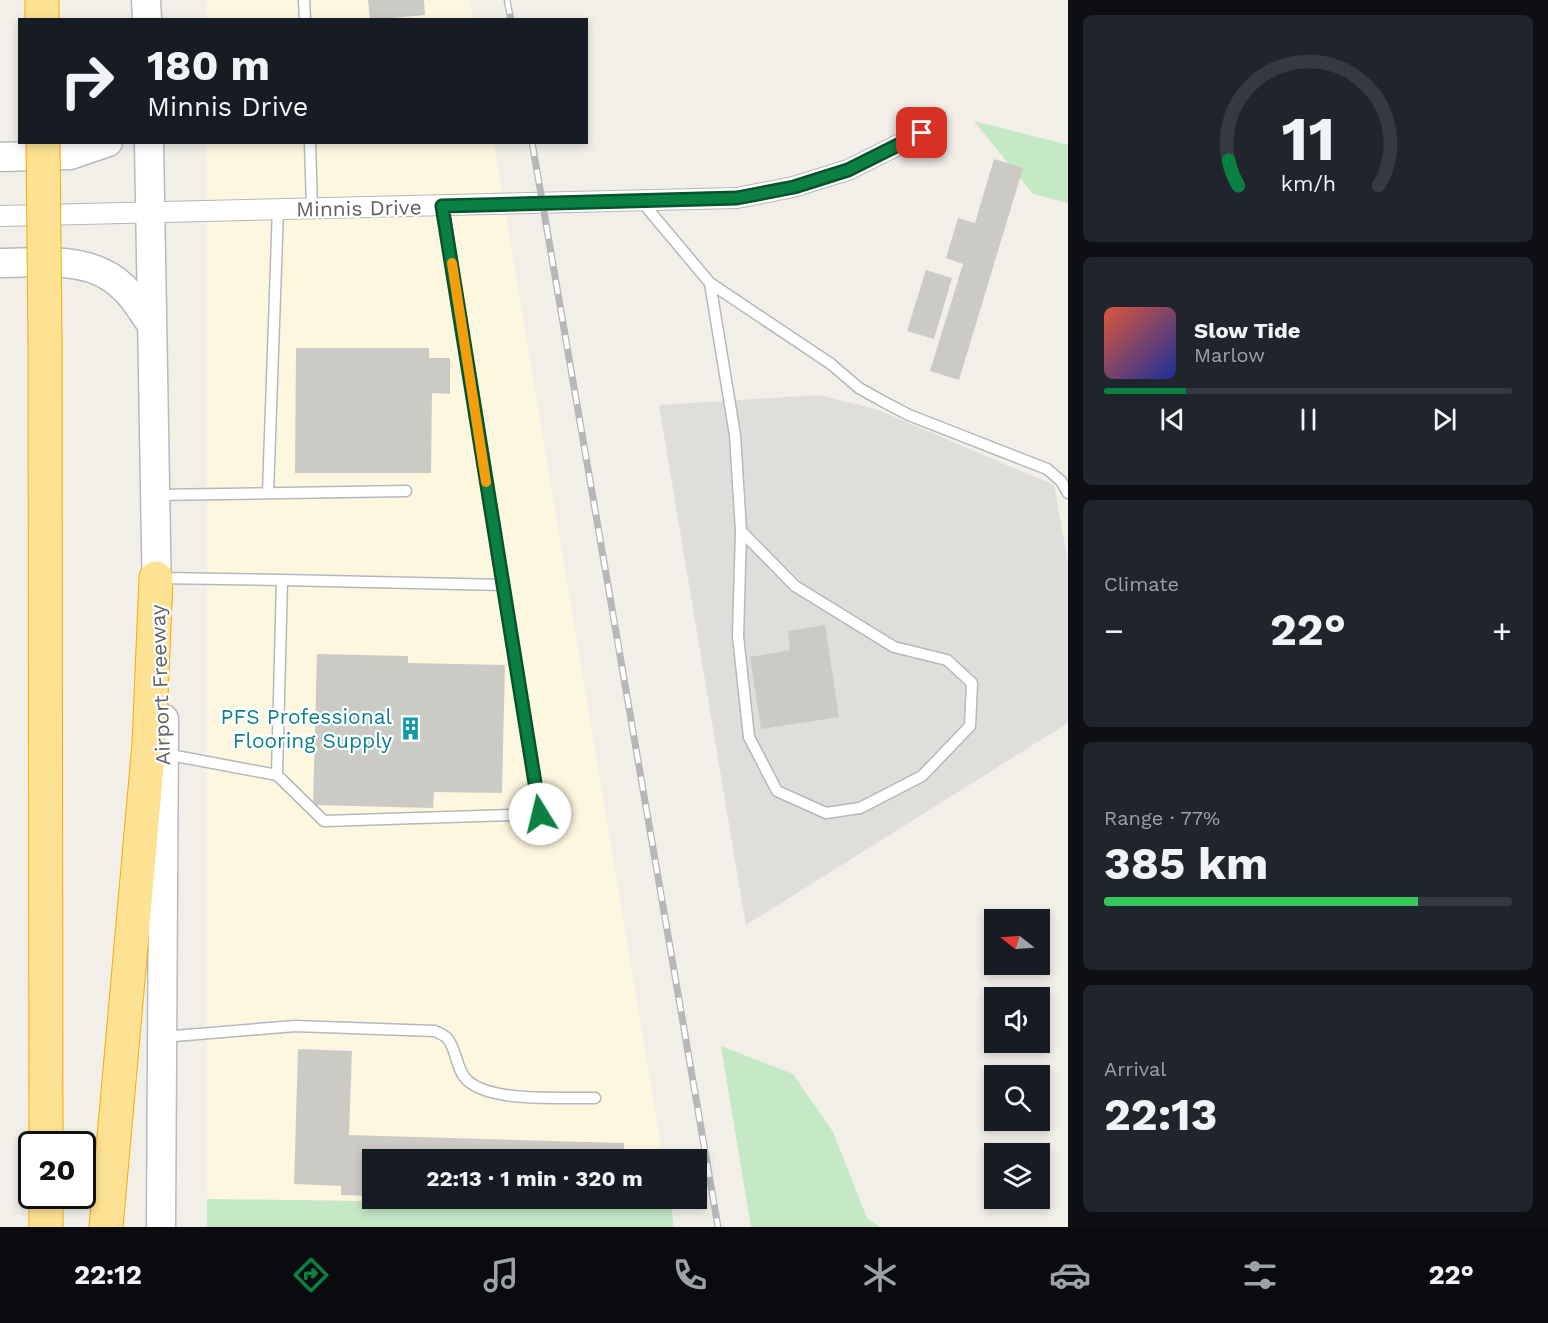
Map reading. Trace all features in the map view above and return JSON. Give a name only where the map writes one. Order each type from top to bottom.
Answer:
[{"type":"highway","points":[[42,0],[42,18]]},
{"type":"highway","points":[[43,144],[46,1131]]},
{"type":"highway","points":[[106,1227],[149,744],[156,578]]},
{"type":"highway","points":[[46,1209],[46,1227]]},
{"type":"main road","points":[[146,0],[147,18]]},
{"type":"main road","points":[[0,157],[70,155],[102,144]]},
{"type":"main road","name":"Airport Freeway","points":[[149,144],[156,578],[164,754],[161,1227]]},
{"type":"main road","points":[[0,263],[71,262],[93,268],[124,288],[152,325]]},
{"type":"street","name":"Minnis Drive","points":[[0,216],[737,198],[794,187],[848,170],[922,133]]},
{"type":"lane","points":[[304,0],[305,18]]},
{"type":"lane","points":[[310,144],[312,208]]},
{"type":"lane","points":[[642,202],[710,283],[831,363],[845,377],[875,398],[909,415],[1047,469],[1061,481],[1068,493]]},
{"type":"lane","points":[[164,754],[277,775],[324,821],[540,814],[442,206]]},
{"type":"lane","points":[[268,493],[278,209]]},
{"type":"lane","points":[[710,283],[735,435],[741,531],[738,636],[749,737],[777,790],[826,813],[860,808],[922,776],[970,726],[972,683],[947,660],[894,646],[795,586],[741,531]]},
{"type":"lane","points":[[155,495],[406,490]]},
{"type":"lane","points":[[156,578],[503,585]]},
{"type":"lane","points":[[277,775],[282,580]]},
{"type":"lane","points":[[162,1037],[295,1026],[435,1031],[448,1038],[465,1079],[477,1088],[496,1094],[514,1096],[595,1098]]},
{"type":"shaded area","points":[[207,0],[470,0],[474,18],[207,18]]},
{"type":"shaded area","points":[[207,144],[494,144],[661,1149],[362,1149],[362,1201],[207,1199]]},
{"type":"shaded area","points":[[819,395],[876,409],[1054,485],[1068,563],[1068,723],[746,925],[659,405]]},
{"type":"green space","points":[[974,121],[1068,145],[1068,203],[1033,194]]},
{"type":"green space","points":[[721,1046],[793,1074],[833,1132],[867,1218],[880,1227],[751,1227]]},
{"type":"green space","points":[[207,1199],[362,1201],[362,1209],[672,1209],[674,1227],[207,1227]]},
{"type":"building","points":[[368,0],[424,0],[425,15],[370,18]]},
{"type":"building","points":[[994,159],[1023,168],[959,380],[930,371],[963,264],[946,258],[958,218],[975,223]]},
{"type":"building","points":[[926,270],[952,278],[934,339],[907,331]]},
{"type":"building","points":[[296,348],[429,348],[429,358],[450,358],[450,394],[432,393],[431,473],[295,473]]},
{"type":"building","points":[[825,625],[839,717],[761,729],[750,657],[790,650],[788,631]]},
{"type":"building","name":"PFS Professional Flooring Supply","points":[[317,654],[408,656],[408,663],[505,665],[502,793],[434,792],[433,808],[313,805]]},
{"type":"building","points":[[298,1049],[352,1051],[349,1135],[624,1143],[624,1149],[362,1149],[362,1196],[341,1195],[341,1186],[294,1184]]},
{"type":"railway","points":[[507,0],[511,18]]},
{"type":"railway","points":[[532,144],[718,1227]]},
{"type":"slow traffic","points":[[452,263],[486,482]]},
{"type":"place","name":"PFS Professional Flooring Supply","points":[[410,728]]},
{"type":"route","points":[[540,814],[442,206],[737,198],[794,187],[848,170],[922,133]]}]
